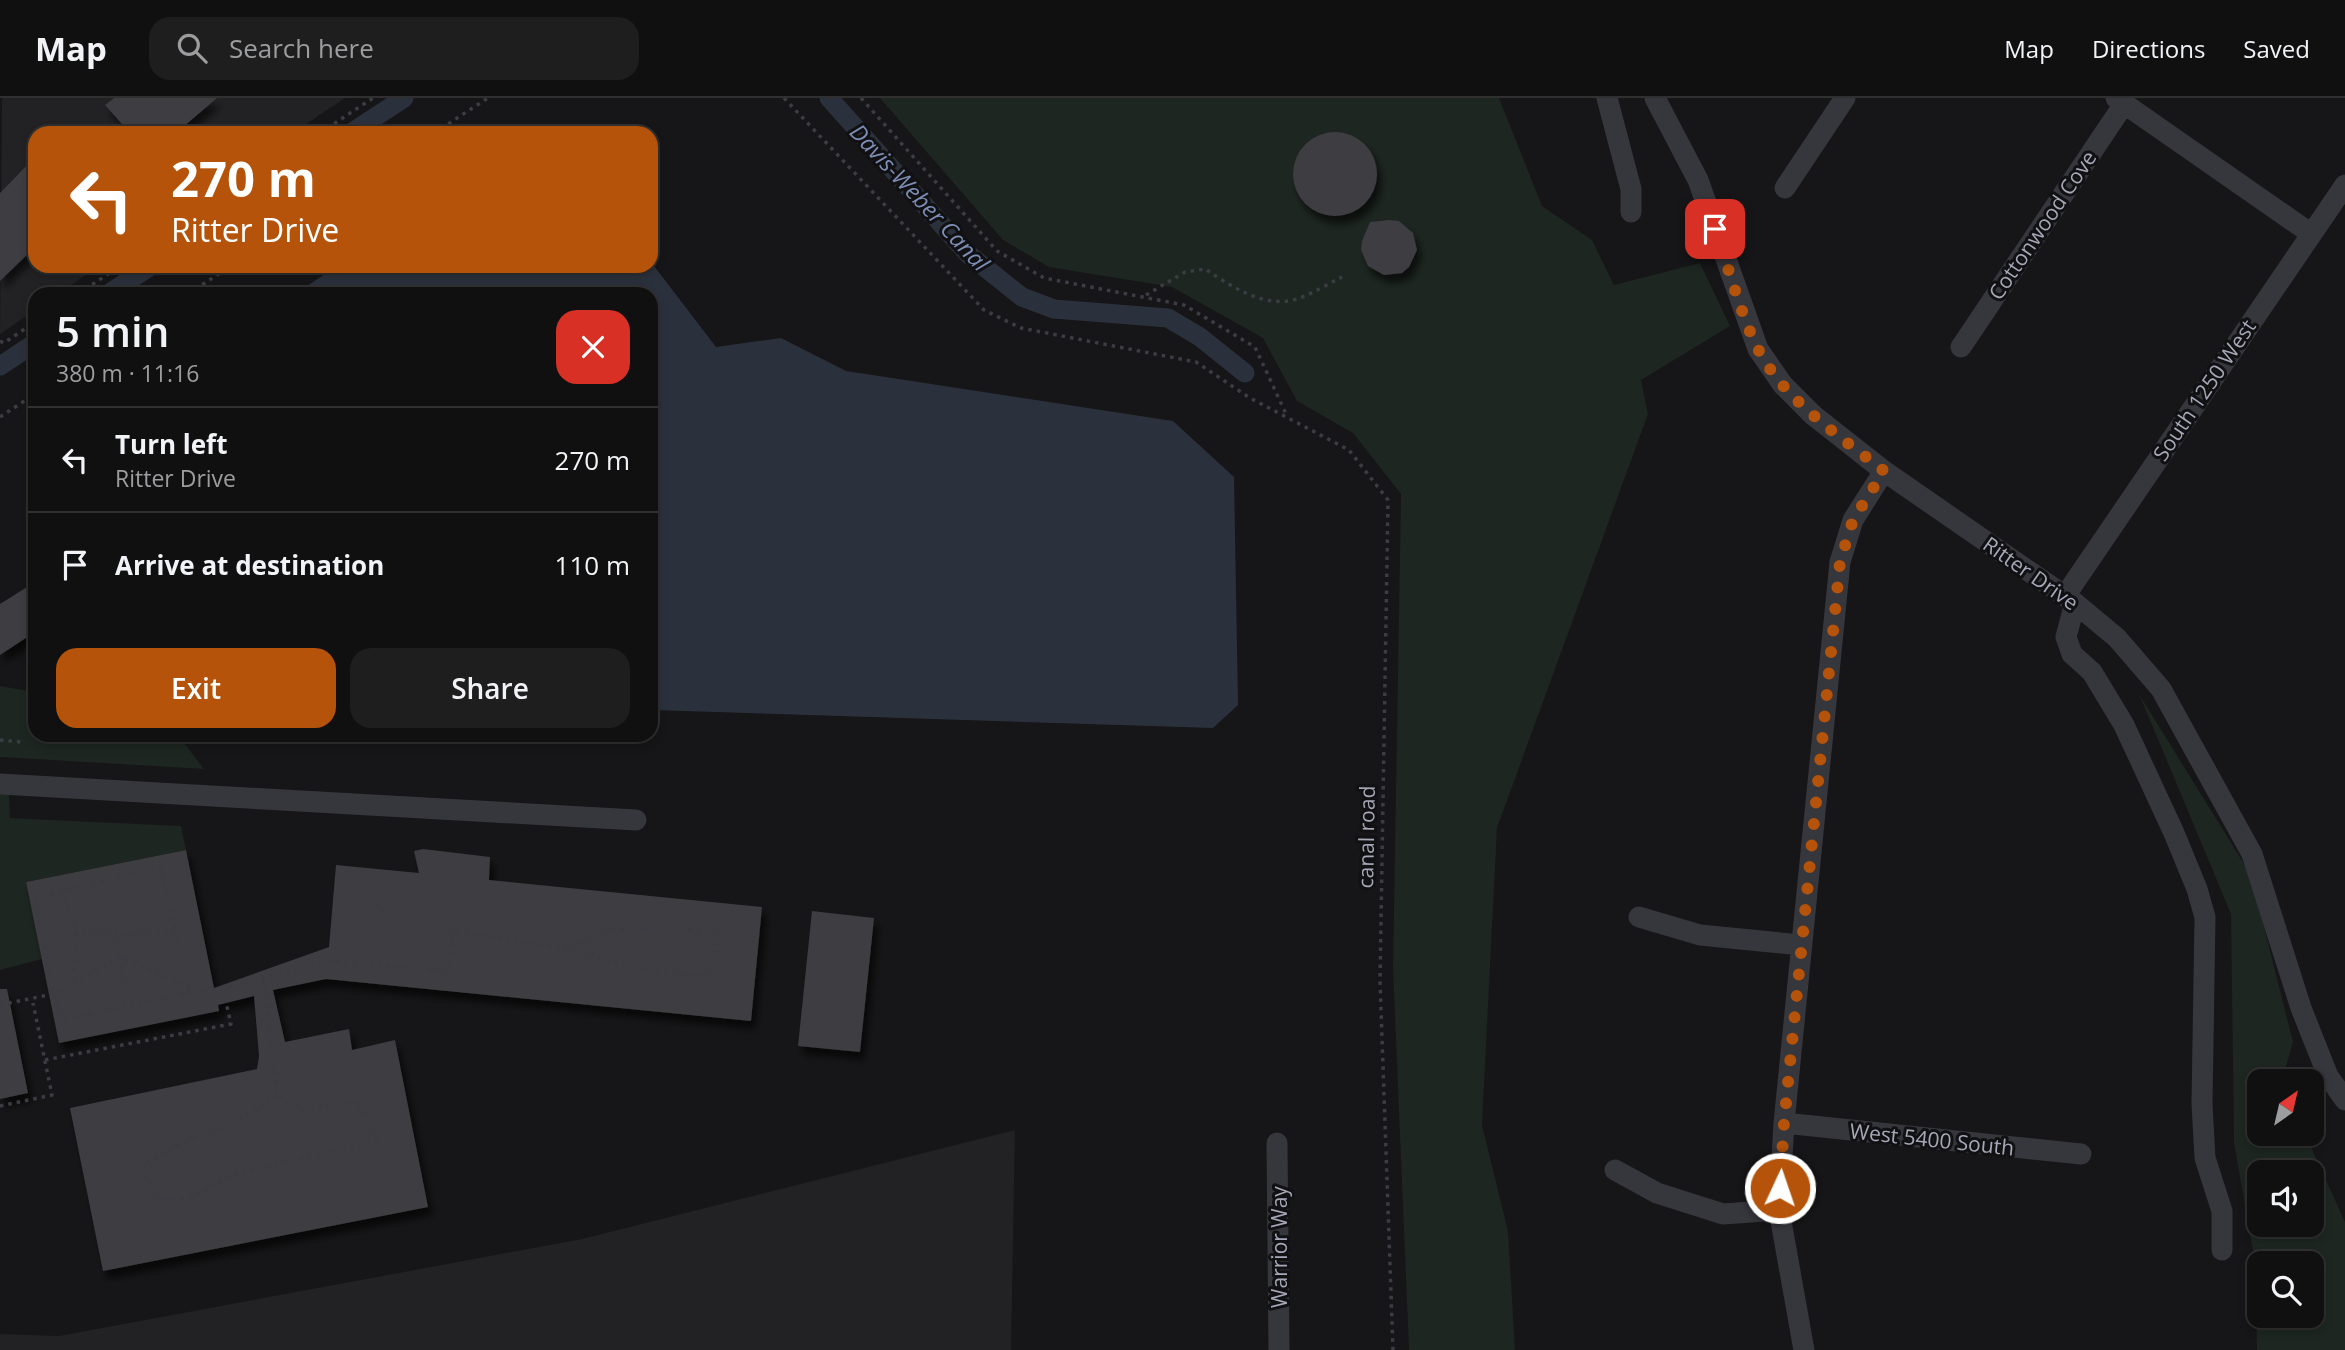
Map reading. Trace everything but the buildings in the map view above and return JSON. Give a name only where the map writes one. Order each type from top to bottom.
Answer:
[{"type":"street","points":[[1607,98],[1631,190],[1631,212]]},
{"type":"street","name":"Ritter Drive","points":[[1655,98],[1698,180],[1758,349],[1783,385],[1813,415],[1884,471],[2070,600],[2117,638],[2161,689],[2252,855],[2301,1008],[2328,1076],[2345,1100]]},
{"type":"street","points":[[1785,188],[1846,98]]},
{"type":"street","points":[[2120,101],[2311,233]]},
{"type":"street","name":"Cottonwood Cove","points":[[1961,346],[2120,101]]},
{"type":"street","name":"South 1250 West","points":[[2222,1250],[2222,1211],[2205,1158],[2202,1104],[2205,917],[2197,889],[2174,833],[2124,726],[2092,672],[2072,654],[2066,637],[2070,600],[2345,185]]},
{"type":"street","points":[[1804,1350],[1779,1210],[1784,1123],[1840,562],[1853,520],[1884,471]]},
{"type":"street","points":[[0,784],[636,820]]},
{"type":"street","points":[[1639,917],[1700,934],[1801,945]]},
{"type":"street","name":"West 5400 South","points":[[1784,1123],[2081,1154]]},
{"type":"street","name":"Warrior Way","points":[[1277,1143],[1279,1350]]},
{"type":"street","points":[[1615,1170],[1657,1193],[1723,1214],[1779,1210]]},
{"type":"path","points":[[331,126],[373,98]]},
{"type":"path","points":[[445,126],[488,98]]},
{"type":"path","name":"canal road","points":[[784,98],[984,310],[1021,328],[1196,362],[1250,398],[1349,450],[1388,500],[1380,981],[1393,1350]]},
{"type":"path","points":[[861,98],[997,251],[1044,278],[1184,305],[1255,347],[1287,418]]},
{"type":"path","points":[[1144,296],[1185,272],[1205,269],[1239,291],[1264,299],[1296,300],[1342,277]]},
{"type":"path","points":[[88,287],[110,273]]},
{"type":"path","points":[[199,287],[220,273]]},
{"type":"path","points":[[0,341],[4,343],[28,327]]},
{"type":"path","points":[[0,417],[28,399]]},
{"type":"path","points":[[0,740],[21,742]]},
{"type":"path","points":[[160,867],[190,993],[64,1019],[53,994],[35,898],[62,891],[160,867]]},
{"type":"path","points":[[62,891],[77,934],[73,981]]},
{"type":"path","points":[[359,900],[453,931],[563,948],[637,968],[703,975],[711,974],[721,933],[682,929],[615,930],[563,948]]},
{"type":"path","points":[[77,934],[115,930],[125,935],[175,930]]},
{"type":"path","points":[[115,930],[121,957],[124,1007]]},
{"type":"path","points":[[0,1005],[53,994],[121,957],[188,986],[210,992],[327,961],[447,971],[453,931]]},
{"type":"path","points":[[264,979],[276,1095]]},
{"type":"path","points":[[45,1060],[231,1024],[223,989]]},
{"type":"path","points":[[0,1106],[52,1095],[33,1003]]},
{"type":"path","points":[[276,1095],[302,1109],[357,1102],[379,1141],[234,1174],[190,1198],[156,1198],[143,1164],[193,1138],[236,1123],[276,1095]]},
{"type":"shaded area","points":[[2,98],[345,98],[303,126],[28,126],[28,273],[89,273],[68,287],[28,287],[28,315],[0,334]]},
{"type":"shaded area","points":[[880,98],[1499,98],[1542,206],[1592,240],[1614,285],[1700,263],[1730,326],[1641,380],[1648,414],[1497,828],[1482,1125],[1508,1231],[1515,1350],[1409,1350],[1393,968],[1401,494],[1353,433],[1297,401],[1263,338],[1172,287],[1049,267],[1003,240]]},
{"type":"shaded area","points":[[658,271],[716,347],[781,338],[846,371],[1173,421],[1234,477],[1238,705],[1213,728],[658,710],[658,287],[306,287],[326,273]]},
{"type":"shaded area","points":[[0,686],[28,691],[28,742],[183,742],[204,769],[0,757]]},
{"type":"shaded area","points":[[2139,694],[2251,875],[2293,1042],[2285,1069],[2247,1069],[2247,1146],[2310,1146],[2317,1160],[2247,1160],[2247,1217],[2234,1143],[2231,914]]},
{"type":"shaded area","points":[[0,793],[9,794],[10,818],[181,826],[186,850],[26,882],[42,959],[0,970]]},
{"type":"shaded area","points":[[1015,1130],[1011,1350],[0,1350],[0,1334],[59,1336],[582,1239]]},
{"type":"shaded area","points":[[2324,1176],[2345,1222],[2345,1350],[2257,1350],[2257,1328],[2324,1328],[2324,1251],[2253,1251],[2251,1237],[2324,1237]]},
{"type":"waterway","name":"Davis-Weber Canal","points":[[362,126],[404,98]]},
{"type":"waterway","name":"Davis-Weber Canal","points":[[829,98],[968,254],[1022,297],[1054,309],[1168,318],[1200,337],[1245,373]]},
{"type":"waterway","name":"Davis-Weber Canal","points":[[119,287],[140,273]]},
{"type":"waterway","name":"Davis-Weber Canal","points":[[0,366],[28,348]]},
{"type":"route","points":[[1715,229],[1758,349],[1783,385],[1813,415],[1884,471],[1853,520],[1840,562],[1784,1123],[1780,1188]]}]
